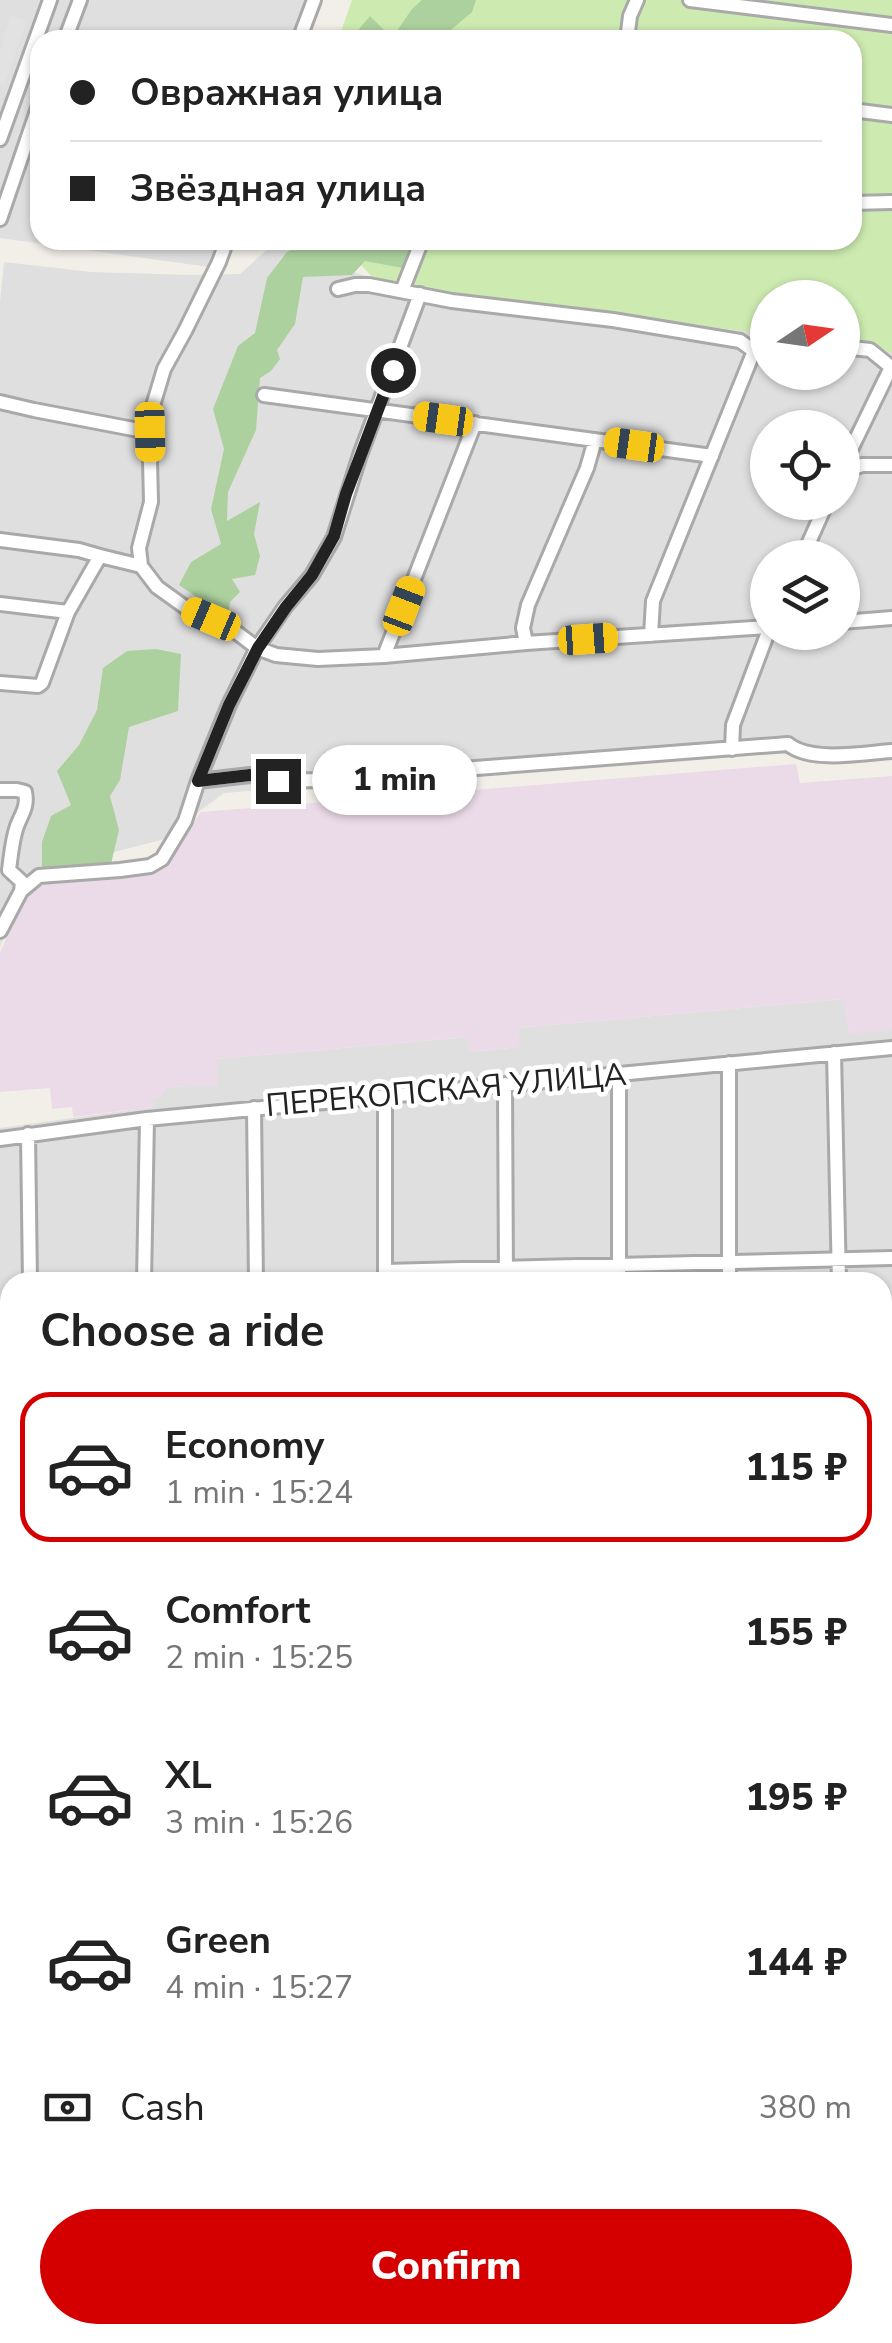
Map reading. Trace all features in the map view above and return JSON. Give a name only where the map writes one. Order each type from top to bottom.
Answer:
[{"type":"street","points":[[39,30],[50,0]]},
{"type":"street","points":[[69,30],[80,0]]},
{"type":"street","points":[[303,30],[314,0]]},
{"type":"street","points":[[628,30],[636,0]]},
{"type":"street","points":[[690,0],[892,25]]},
{"type":"street","points":[[0,139],[30,56]]},
{"type":"street","points":[[862,111],[892,115]]},
{"type":"street","points":[[0,219],[30,131]]},
{"type":"street","points":[[862,202],[892,202]]},
{"type":"street","points":[[223,250],[164,368],[149,419],[150,502],[140,548],[141,566],[157,587],[189,610],[232,629],[258,648],[318,658],[750,631]]},
{"type":"street","points":[[402,290],[418,250]]},
{"type":"street","points":[[338,289],[370,285],[452,301],[613,320],[750,344]]},
{"type":"street","points":[[21,891],[39,876],[150,866],[162,859],[184,821],[229,705],[258,648],[312,575],[334,536],[420,294]]},
{"type":"street","points":[[860,349],[870,350],[891,366],[860,432]]},
{"type":"street","points":[[651,635],[653,601],[750,372]]},
{"type":"street","points":[[264,396],[712,456]]},
{"type":"street","points":[[0,402],[150,432]]},
{"type":"street","points":[[384,656],[476,423]]},
{"type":"street","points":[[526,643],[523,628],[528,605],[587,468],[595,440]]},
{"type":"street","points":[[860,466],[892,465]]},
{"type":"street","points":[[0,540],[79,550],[141,566]]},
{"type":"street","points":[[0,683],[42,684],[68,612],[100,556]]},
{"type":"street","points":[[0,604],[68,612]]},
{"type":"street","points":[[860,621],[892,618]]},
{"type":"street","points":[[732,748],[732,724],[760,650]]},
{"type":"street","points":[[198,781],[250,775],[278,781],[320,780],[788,744],[796,750],[822,755],[892,751]]},
{"type":"street","points":[[0,790],[25,792],[27,806],[4,871],[22,882],[21,891],[0,931]]},
{"type":"street","name":"ПЕРЕКОПСКАЯ УЛИЦА","points":[[0,1139],[148,1118],[892,1048]]},
{"type":"street","points":[[834,1054],[839,1272]]},
{"type":"street","points":[[729,1063],[729,1272]]},
{"type":"street","points":[[619,1272],[620,1074]]},
{"type":"street","points":[[504,1084],[506,1272]]},
{"type":"street","points":[[385,1096],[385,1272]]},
{"type":"street","points":[[254,1108],[256,1272]]},
{"type":"street","points":[[144,1272],[148,1118]]},
{"type":"street","points":[[28,1134],[30,1272]]},
{"type":"street","points":[[440,1272],[506,1266],[892,1258]]},
{"type":"shaded area","points":[[0,0],[320,0],[309,30],[30,30],[30,242],[0,238]]},
{"type":"shaded area","points":[[11,16],[27,21],[4,85],[0,83],[0,49]]},
{"type":"shaded area","points":[[86,250],[230,250],[223,269]]},
{"type":"shaded area","points":[[266,250],[290,250],[374,279],[500,301],[750,332],[750,390],[860,390],[860,345],[892,353],[892,755],[762,752],[224,793],[161,840],[26,875],[0,947],[0,301],[4,262],[91,272],[240,274]]},
{"type":"shaded area","points":[[796,764],[800,783],[892,776],[892,1030],[849,1034],[843,999],[518,1028],[520,1047],[470,1052],[468,1037],[217,1059],[218,1086],[167,1087],[160,1097],[152,1099],[153,1107],[73,1117],[72,1107],[52,1109],[50,1088],[0,1092],[0,953],[27,889],[47,879],[136,874],[154,869],[168,859],[201,812]]},
{"type":"shaded area","points":[[844,999],[849,1033],[892,1030],[892,1272],[0,1272],[0,1128],[152,1107],[152,1098],[167,1087],[217,1085],[217,1059],[469,1037],[470,1052],[519,1047],[518,1028]]},
{"type":"green space","points":[[352,0],[892,0],[892,353],[860,345],[860,280],[750,280],[750,332],[500,301],[374,279],[347,250],[862,250],[862,30],[342,30]]},
{"type":"green space","points":[[422,0],[476,0],[472,12],[451,30],[398,30]]},
{"type":"green space","points":[[370,16],[384,30],[358,30]]},
{"type":"green space","points":[[410,250],[403,268],[365,261],[352,275],[303,277],[295,324],[277,350],[280,359],[260,378],[256,430],[228,492],[227,521],[260,502],[254,534],[260,556],[255,575],[232,579],[240,592],[230,602],[228,619],[179,585],[191,562],[221,544],[211,509],[224,449],[213,409],[238,346],[255,333],[267,278],[287,252]]},
{"type":"green space","points":[[156,649],[181,654],[178,711],[129,727],[120,780],[110,796],[119,830],[111,864],[42,868],[42,842],[51,816],[71,805],[57,771],[79,745],[97,710],[103,668],[127,651]]},
{"type":"route","points":[[278,781],[250,775],[198,781],[258,648],[312,575],[334,536],[393,370]]}]
